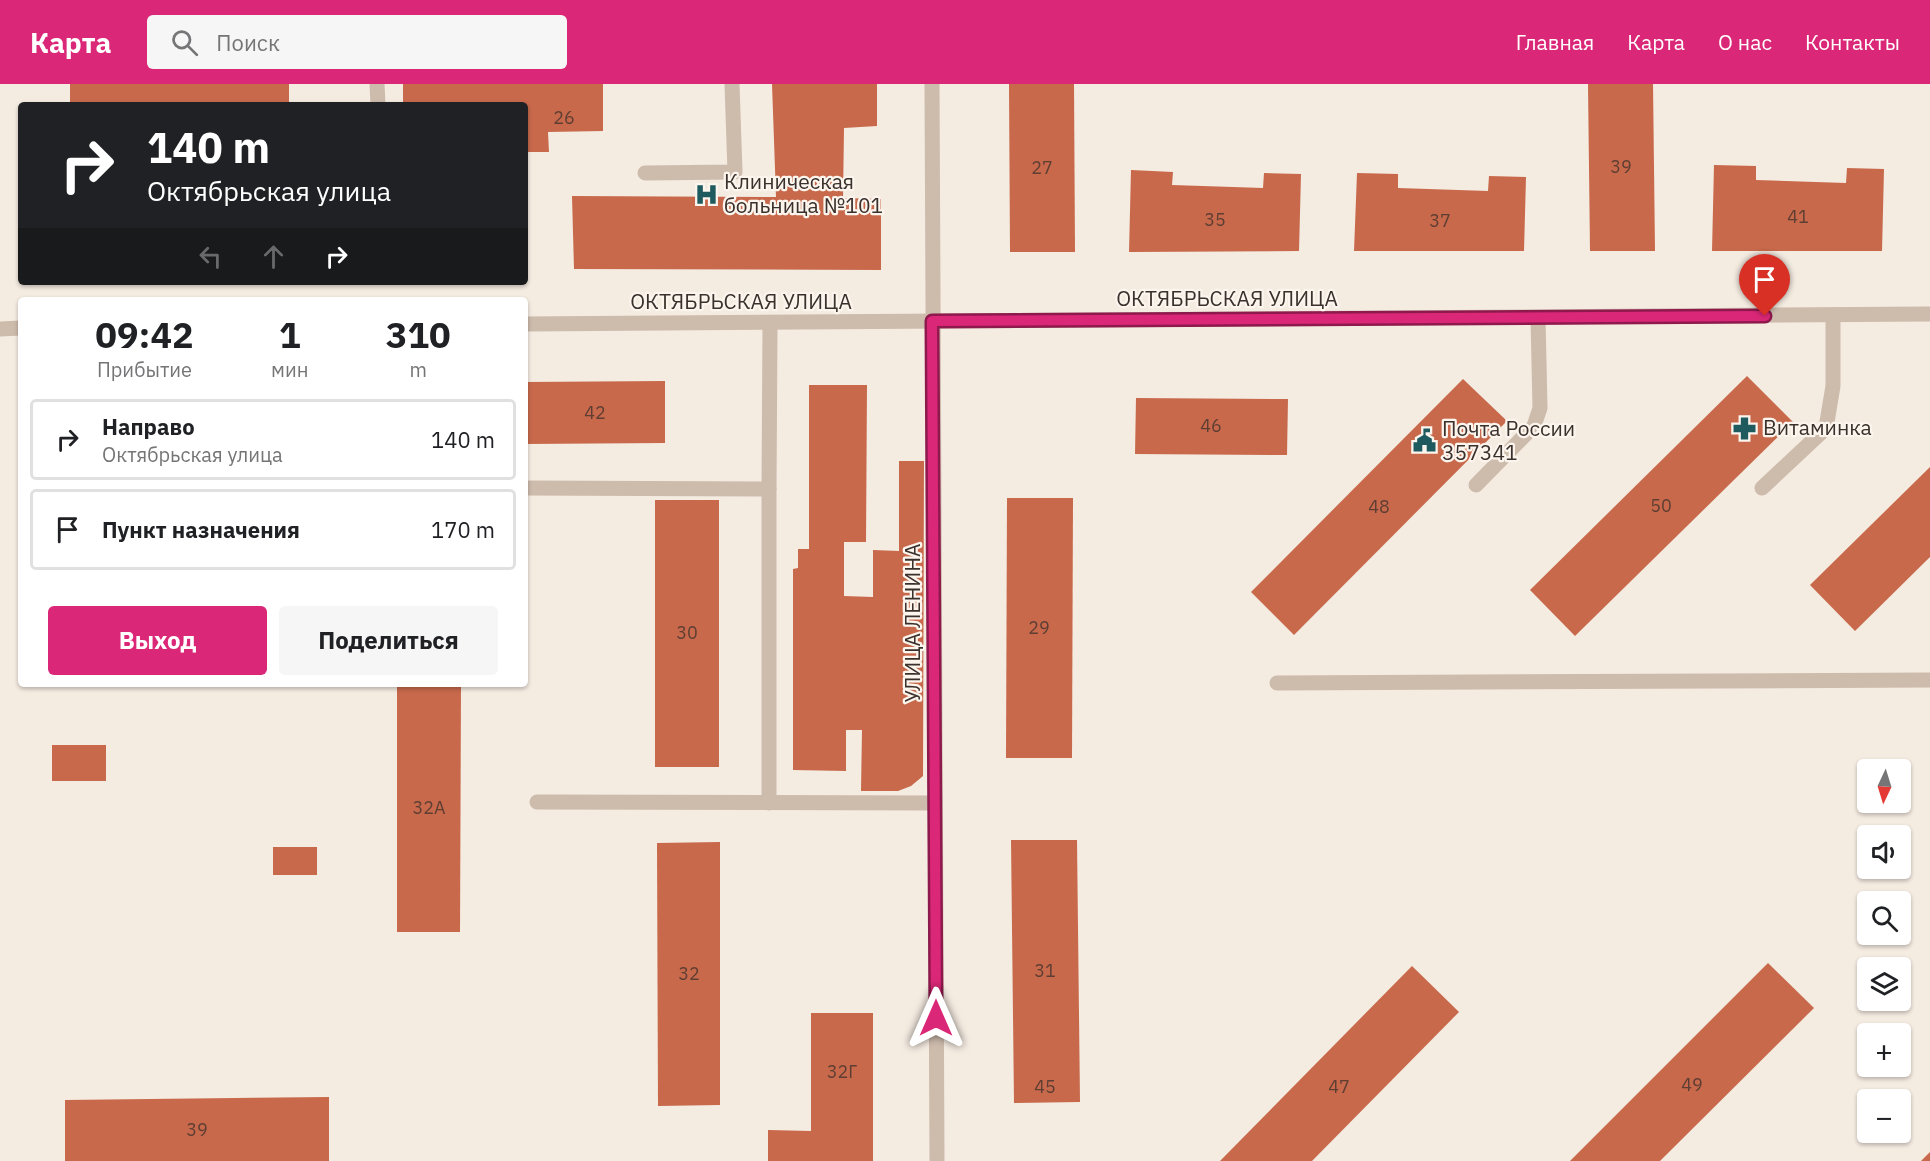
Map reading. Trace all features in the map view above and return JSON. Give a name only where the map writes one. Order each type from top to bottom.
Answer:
[{"type":"street","points":[[377,84],[378,102]]},
{"type":"street","points":[[645,173],[735,172],[732,84]]},
{"type":"street","name":"УЛИЦА ЛЕНИНА","points":[[932,84],[938,1161]]},
{"type":"street","name":"ОКТЯБРЬСКАЯ УЛИЦА","points":[[528,324],[1930,314]]},
{"type":"street","points":[[1762,488],[1826,428],[1833,386],[1833,315]]},
{"type":"street","points":[[1476,485],[1534,426],[1540,408],[1538,318]]},
{"type":"street","points":[[769,803],[770,323]]},
{"type":"street","points":[[0,328],[18,328]]},
{"type":"street","points":[[528,488],[769,489]]},
{"type":"street","points":[[1277,683],[1930,680]]},
{"type":"street","points":[[537,802],[935,803]]},
{"type":"building","points":[[70,84],[289,84],[289,102],[70,102]]},
{"type":"building","points":[[403,84],[603,84],[603,131],[548,132],[549,152],[528,152],[528,102],[403,102]]},
{"type":"building","points":[[772,84],[877,84],[877,126],[844,128],[843,198],[881,199],[881,270],[574,269],[572,196],[776,197]]},
{"type":"building","points":[[1009,84],[1074,84],[1075,252],[1010,252]]},
{"type":"building","points":[[1588,84],[1653,84],[1655,251],[1590,251]]},
{"type":"building","points":[[1714,165],[1756,166],[1756,180],[1846,183],[1847,168],[1884,169],[1882,251],[1712,251]]},
{"type":"building","points":[[1131,170],[1173,172],[1172,185],[1263,188],[1264,173],[1301,174],[1299,251],[1129,252]]},
{"type":"building","points":[[1357,173],[1398,174],[1398,188],[1488,191],[1489,176],[1526,177],[1524,251],[1354,251]]},
{"type":"building","points":[[1747,376],[1793,422],[1575,636],[1530,590]]},
{"type":"building","points":[[1463,379],[1507,421],[1294,635],[1251,592]]},
{"type":"building","points":[[665,381],[665,443],[528,444],[528,382]]},
{"type":"building","points":[[809,385],[867,385],[866,542],[844,542],[844,596],[873,597],[873,550],[899,551],[899,461],[924,461],[923,776],[911,786],[898,791],[861,791],[862,730],[846,730],[846,771],[793,770],[793,569],[798,568],[798,549],[809,549]]},
{"type":"building","points":[[1136,398],[1288,399],[1287,455],[1135,454]]},
{"type":"building","points":[[1930,467],[1930,557],[1855,631],[1810,585]]},
{"type":"building","points":[[1007,498],[1073,498],[1072,758],[1006,758]]},
{"type":"building","points":[[655,500],[719,500],[719,767],[655,767]]},
{"type":"building","points":[[397,687],[461,687],[460,932],[397,932]]},
{"type":"building","points":[[52,745],[106,745],[106,781],[52,781]]},
{"type":"building","points":[[1011,840],[1077,840],[1080,1102],[1014,1103]]},
{"type":"building","points":[[720,842],[720,1105],[658,1106],[657,843]]},
{"type":"building","points":[[273,847],[317,847],[317,875],[273,875]]},
{"type":"building","points":[[1768,963],[1814,1008],[1660,1161],[1570,1161]]},
{"type":"building","points":[[1412,966],[1459,1012],[1312,1161],[1220,1161]]},
{"type":"building","points":[[811,1013],[873,1013],[873,1161],[768,1161],[768,1130],[811,1131]]},
{"type":"building","points":[[329,1097],[329,1161],[65,1161],[65,1100]]},
{"type":"building","points":[[1930,1152],[1930,1161],[1921,1161]]},
{"type":"place","name":"Клиническая больница №101","points":[[706,194]]},
{"type":"place","name":"Витаминка","points":[[1745,428]]},
{"type":"place","name":"Почта России 357341","points":[[1424,441]]},
{"type":"route","points":[[936,1018],[932,321],[1765,316]]}]
